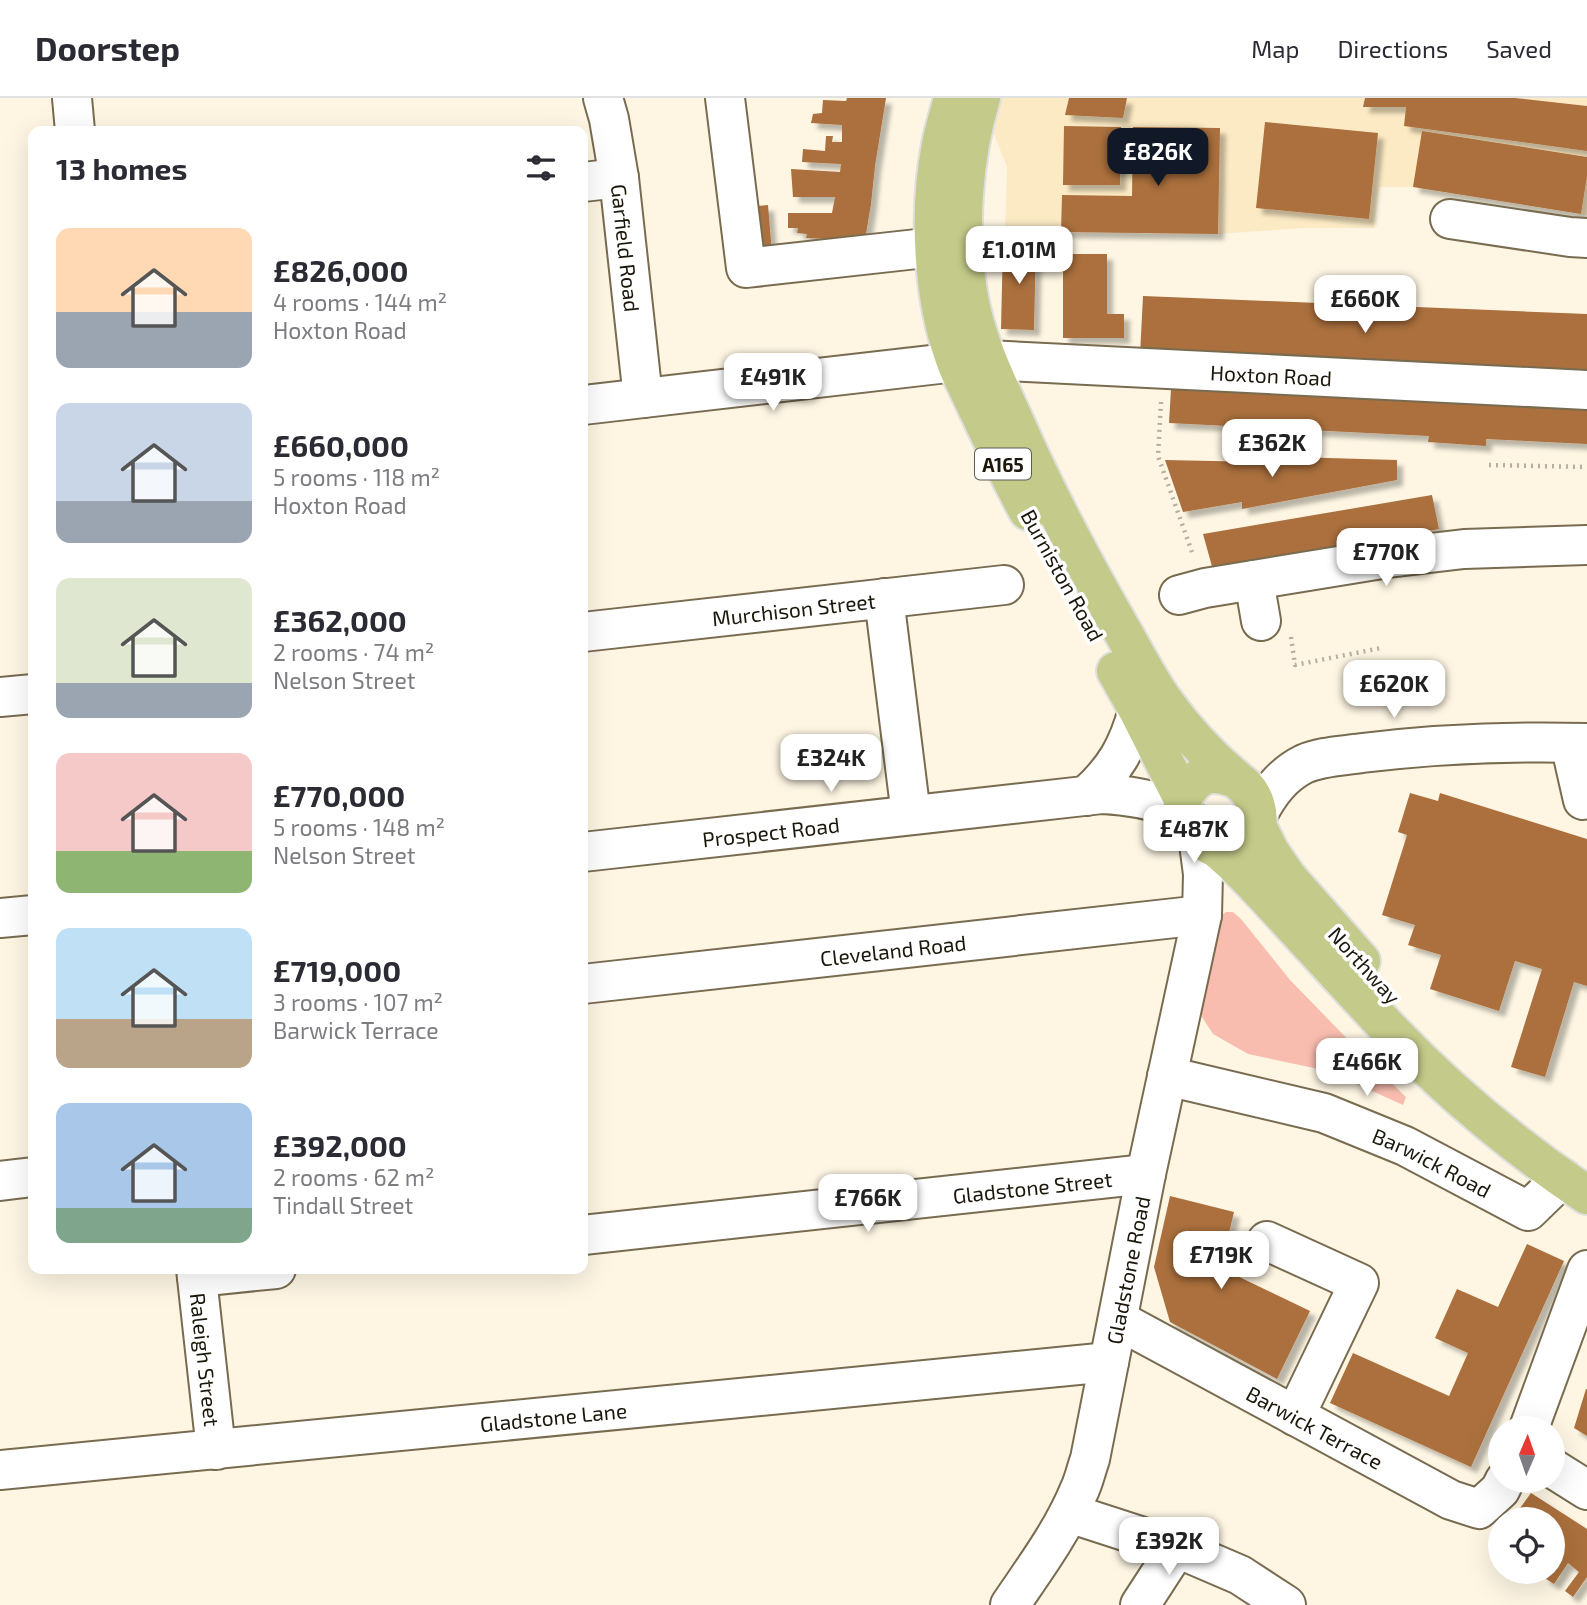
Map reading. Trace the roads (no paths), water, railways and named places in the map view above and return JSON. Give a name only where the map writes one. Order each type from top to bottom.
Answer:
[{"type":"main road","name":"Burniston Road","points":[[953,98],[941,145],[935,194],[938,295],[945,327],[972,361],[1033,465],[1074,545],[1163,699],[1198,743],[1220,822]]},
{"type":"main road","name":"Burniston Road","points":[[981,98],[969,148],[964,195],[964,246],[968,291],[975,323],[972,361],[1008,474],[1060,574],[1138,710],[1220,822]]},
{"type":"main road","name":"Northway","points":[[1220,822],[1390,1030],[1457,1095],[1579,1179]]},
{"type":"main road","name":"Northway","points":[[1220,822],[1270,852],[1287,877],[1407,1012],[1475,1078],[1520,1115],[1579,1179]]},
{"type":"street","points":[[72,98],[75,126]]},
{"type":"street","name":"Garfield Road","points":[[603,98],[609,119],[601,180],[643,398]]},
{"type":"street","points":[[725,98],[746,268],[935,247]]},
{"type":"street","points":[[1450,219],[1587,238]]},
{"type":"street","name":"Hoxton Road","points":[[588,404],[972,361],[1587,390]]},
{"type":"street","points":[[1192,592],[1388,558],[1464,549],[1587,545]]},
{"type":"street","points":[[1254,580],[1261,621]]},
{"type":"street","name":"Murchison Street","points":[[588,631],[1004,585]]},
{"type":"street","points":[[884,598],[911,815]]},
{"type":"street","points":[[0,697],[28,694]]},
{"type":"street","points":[[1086,796],[1111,771],[1121,755],[1132,733],[1138,710]]},
{"type":"street","name":"Gladstone Road","points":[[1010,1605],[1051,1545],[1069,1513],[1090,1459],[1146,1174],[1202,915],[1221,879],[1220,822],[1267,797],[1280,781],[1303,764],[1317,759],[1412,748],[1496,743],[1579,743]]},
{"type":"street","points":[[1579,743],[1583,800]]},
{"type":"street","name":"Prospect Road","points":[[588,851],[1086,796],[1220,822]]},
{"type":"street","points":[[0,918],[28,915]]},
{"type":"street","name":"Cleveland Road","points":[[588,983],[1202,915]]},
{"type":"street","name":"Barwick Road","points":[[1167,1076],[1324,1113],[1405,1146],[1528,1211],[1579,1179]]},
{"type":"street","name":"Gladstone Street","points":[[588,1235],[1146,1174]]},
{"type":"street","points":[[0,1181],[28,1178]]},
{"type":"street","points":[[1267,1241],[1359,1283],[1295,1416]]},
{"type":"street","points":[[1533,1416],[1587,1270]]},
{"type":"street","name":"Raleigh Street","points":[[197,1274],[216,1450]]},
{"type":"street","name":"Barwick Terrace","points":[[1118,1320],[1451,1500],[1479,1509],[1497,1493]]},
{"type":"street","name":"Gladstone Lane","points":[[0,1470],[1109,1362]]},
{"type":"street","points":[[1565,1476],[1587,1490]]},
{"type":"street","points":[[1069,1513],[1177,1548],[1240,1574],[1286,1605]]},
{"type":"street","points":[[1140,1605],[1177,1548]]}]
